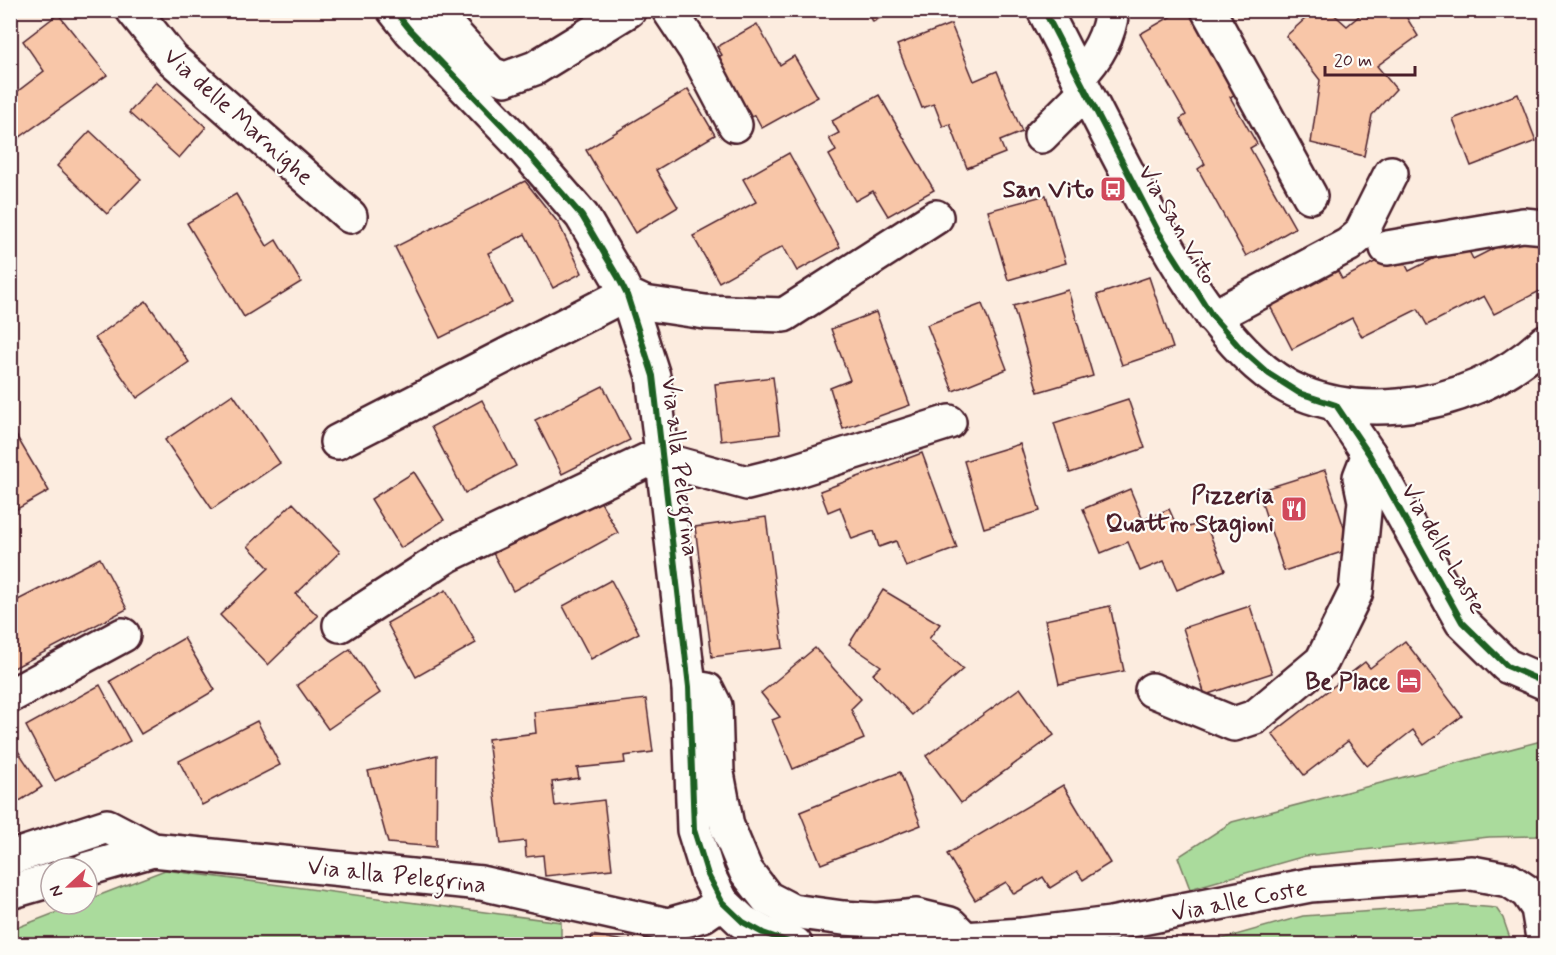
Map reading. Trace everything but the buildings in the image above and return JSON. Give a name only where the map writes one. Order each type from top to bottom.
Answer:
[{"type":"street","name":"Via delle Marnighe","points":[[133,10],[172,59],[350,216]]},
{"type":"street","name":"Via alla Pelegrina","points":[[99,866],[153,850],[481,883],[668,925],[703,915],[722,902],[708,875],[694,830],[689,687],[653,376],[627,295],[582,216],[529,154],[394,10]]},
{"type":"street","points":[[432,10],[491,74],[505,79],[535,68],[630,10]]},
{"type":"street","points":[[669,10],[695,50],[735,125]]},
{"type":"street","name":"Via San Vito","points":[[1044,10],[1158,231],[1213,317],[1242,350],[1269,374],[1299,393],[1336,405],[1375,408],[1414,404],[1446,397],[1487,382],[1507,371],[1545,341]]},
{"type":"street","points":[[1041,136],[1082,85],[1090,64],[1110,27],[1112,10]]},
{"type":"street","points":[[1208,10],[1310,196]]},
{"type":"street","points":[[1213,317],[1348,245],[1360,235],[1391,173]]},
{"type":"street","points":[[337,442],[627,295],[644,303],[705,312],[784,315],[936,217]]},
{"type":"street","points":[[1387,248],[1523,225],[1545,226]]},
{"type":"street","name":"Via delle Laste","points":[[1336,405],[1369,454],[1462,621],[1507,666],[1545,683]]},
{"type":"street","name":"Via alla Pelegrina","points":[[340,625],[448,555],[648,460],[663,460],[747,483],[791,472],[949,422]]},
{"type":"street","name":"Via delle Laste","points":[[1152,690],[1234,724],[1255,717],[1322,661],[1356,592],[1365,501],[1360,477],[1369,454]]},
{"type":"street","points":[[10,696],[123,635]]},
{"type":"street","points":[[689,687],[707,690],[715,706],[717,773],[727,826],[746,871],[767,898],[792,911],[843,918],[877,920],[917,916],[950,924],[965,939]]},
{"type":"street","name":"Via alla Pelegrina","points":[[10,858],[107,826],[153,850]]},
{"type":"street","name":"Via alle Coste","points":[[892,945],[1022,935],[1112,924],[1310,885],[1472,873],[1509,880],[1527,892],[1538,908],[1544,945]]},
{"type":"street","points":[[10,892],[39,884]]},
{"type":"street","points":[[722,902],[743,922],[763,933],[795,945]]},
{"type":"green space","points":[[1545,740],[1545,833],[1536,836],[1489,837],[1305,856],[1190,889],[1178,857],[1232,822]]},
{"type":"green space","points":[[165,870],[561,922],[561,944],[11,944],[11,930],[47,916],[99,916],[99,895]]},
{"type":"green space","points":[[1462,905],[1496,908],[1503,918],[1512,944],[1204,944],[1303,916]]},
{"type":"cycle path","points":[[394,10],[410,30],[517,141],[582,216],[627,295],[653,376],[689,687],[694,830],[708,875],[722,902],[743,922],[763,933],[795,944]]},
{"type":"cycle path","points":[[1044,10],[1158,231],[1213,317],[1242,350],[1269,374],[1299,393],[1336,405],[1369,454],[1462,622],[1507,666],[1546,683]]},
{"type":"place","name":"San Vito","points":[[1113,189]]},
{"type":"place","name":"Pizzeria Quattro Stagioni","points":[[1294,509]]},
{"type":"place","name":"Be Place","points":[[1409,681]]}]
